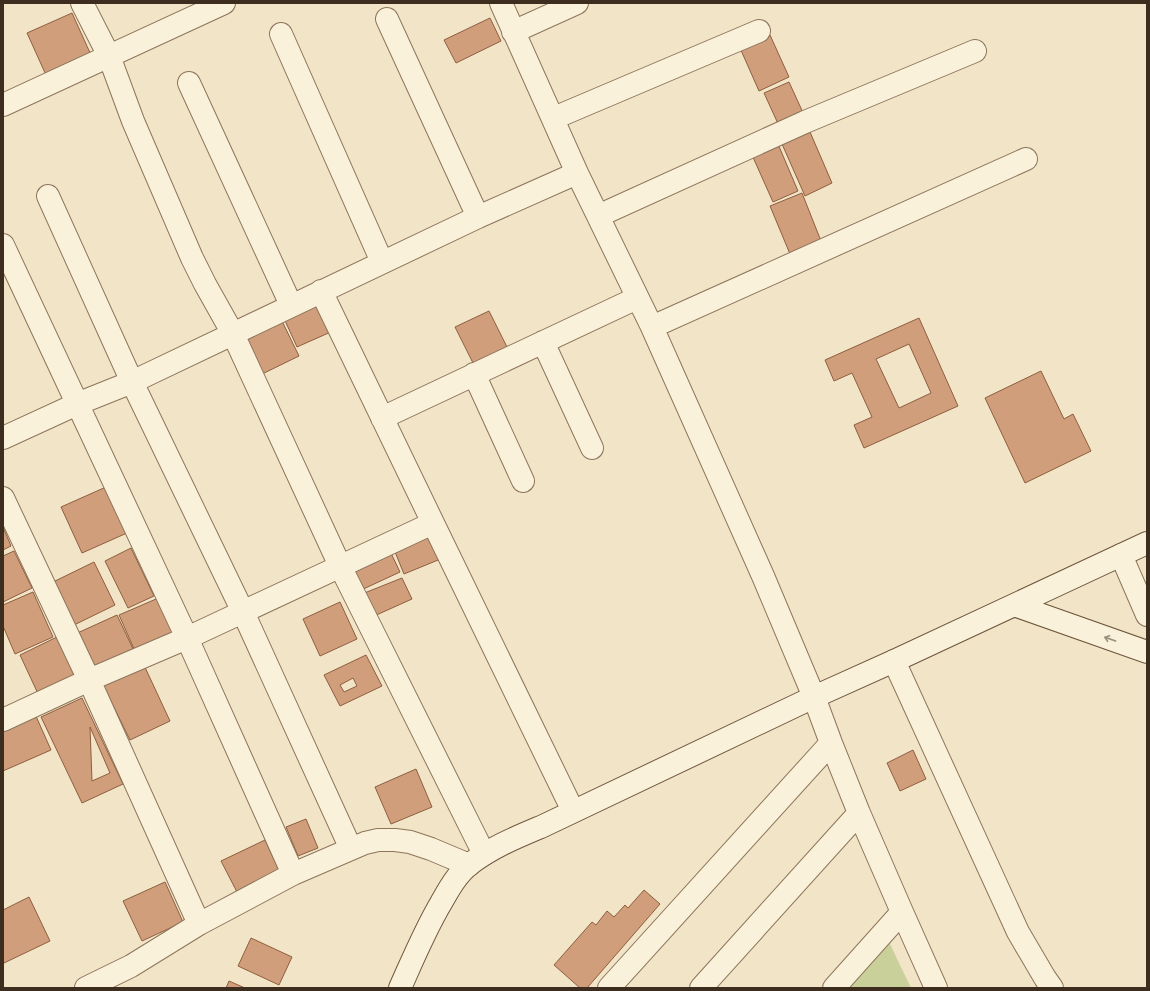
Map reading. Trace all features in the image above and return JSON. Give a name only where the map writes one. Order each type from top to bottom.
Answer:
[{"type":"street","points":[[82,3],[109,56],[132,121],[192,258],[233,334],[476,860]]},
{"type":"street","points":[[3,105],[224,3]]},
{"type":"street","points":[[501,3],[598,216],[652,327],[763,576],[814,697],[860,813],[936,988]]},
{"type":"street","points":[[513,32],[577,3]]},
{"type":"street","points":[[387,19],[478,217]]},
{"type":"street","points":[[554,118],[758,31]]},
{"type":"street","points":[[281,34],[382,262]]},
{"type":"street","points":[[598,216],[805,122],[975,51]]},
{"type":"street","points":[[189,83],[291,305]]},
{"type":"street","points":[[652,327],[1026,159]]},
{"type":"street","points":[[3,438],[77,404],[132,382],[382,262],[578,172]]},
{"type":"street","points":[[48,196],[132,382],[243,612],[351,849]]},
{"type":"street","points":[[3,245],[187,638],[293,874]]},
{"type":"street","points":[[321,291],[573,811]]},
{"type":"street","points":[[382,418],[637,298]]},
{"type":"street","points":[[543,342],[592,448]]},
{"type":"street","points":[[474,374],[523,481]]},
{"type":"street","points":[[3,498],[89,680],[199,924]]},
{"type":"street","points":[[3,720],[89,680],[187,638],[433,523]]},
{"type":"street","points":[[400,988],[435,912],[459,875],[476,860],[506,842],[814,697],[1147,543]]},
{"type":"street","points":[[1121,555],[1147,616]]},
{"type":"street","points":[[1014,605],[1147,652]]},
{"type":"street","points":[[894,661],[1018,932],[1052,988]]},
{"type":"street","points":[[609,988],[831,743]]},
{"type":"street","points":[[701,988],[860,813]]},
{"type":"street","points":[[86,988],[131,966],[199,924],[293,874],[365,843],[378,840],[410,842],[431,849],[476,860]]},
{"type":"street","points":[[834,988],[902,912]]},
{"type":"green space","points":[[889,942],[911,988],[847,988]]},
{"type":"building","points":[[72,13],[91,55],[46,75],[27,33]]},
{"type":"building","points":[[490,18],[501,41],[456,63],[444,40]]},
{"type":"building","points":[[770,35],[789,77],[759,91],[740,48]]},
{"type":"building","points":[[789,82],[805,117],[780,128],[764,93]]},
{"type":"building","points":[[810,132],[832,183],[805,196],[782,144]]},
{"type":"building","points":[[778,144],[798,191],[773,202],[752,155]]},
{"type":"building","points":[[802,193],[821,241],[790,254],[770,206]]},
{"type":"building","points":[[318,298],[333,331],[297,347],[282,314]]},
{"type":"building","points":[[489,311],[509,351],[475,367],[455,327]]},
{"type":"building","points":[[280,317],[299,356],[258,376],[239,337]]},
{"type":"building","points":[[919,318],[958,406],[864,448],[854,425],[872,417],[852,373],[834,381],[825,360]],"holes":[[[909,344],[931,393],[899,408],[876,359]]]},
{"type":"building","points":[[1041,371],[1064,419],[1073,414],[1091,451],[1025,483],[985,398]]},
{"type":"building","points":[[106,487],[127,533],[82,553],[61,507]]},
{"type":"building","points":[[3,527],[11,546],[3,550]]},
{"type":"building","points":[[432,531],[443,558],[404,574],[393,547]]},
{"type":"building","points":[[131,548],[154,596],[128,608],[105,561]]},
{"type":"building","points":[[14,551],[32,588],[3,602],[3,556]]},
{"type":"building","points":[[390,551],[400,572],[359,591],[349,570]]},
{"type":"building","points":[[94,562],[115,605],[72,626],[51,583]]},
{"type":"building","points":[[402,578],[412,599],[372,617],[362,594]]},
{"type":"building","points":[[33,592],[53,637],[15,654],[3,626],[3,605]]},
{"type":"building","points":[[163,596],[178,631],[135,651],[119,615]]},
{"type":"building","points":[[340,602],[357,639],[320,656],[303,619]]},
{"type":"building","points":[[117,615],[135,653],[91,674],[73,635]]},
{"type":"building","points":[[61,635],[81,678],[40,698],[20,655]]},
{"type":"building","points":[[366,655],[382,686],[340,706],[324,675]],"holes":[[[353,678],[357,686],[344,692],[340,685]]]},
{"type":"building","points":[[143,663],[170,721],[130,740],[102,683]]},
{"type":"building","points":[[82,698],[123,784],[82,803],[41,717]],"holes":[[[90,727],[110,773],[92,781]]]},
{"type":"building","points":[[35,714],[51,750],[3,771],[3,728]]},
{"type":"building","points":[[913,750],[926,779],[900,791],[887,763]]},
{"type":"building","points":[[416,769],[432,807],[391,824],[375,787]]},
{"type":"building","points":[[306,819],[318,848],[298,856],[286,827]]},
{"type":"building","points":[[265,840],[280,872],[237,892],[221,861]]},
{"type":"building","points":[[165,882],[183,922],[142,941],[123,901]]},
{"type":"building","points":[[644,890],[660,904],[587,988],[580,988],[554,965],[592,922],[596,925],[607,911],[614,917],[625,905],[628,908]]},
{"type":"building","points":[[29,897],[50,941],[4,963],[3,910]]},
{"type":"building","points":[[251,938],[292,957],[279,985],[238,966]]},
{"type":"building","points":[[229,981],[245,988],[226,988]]}]
